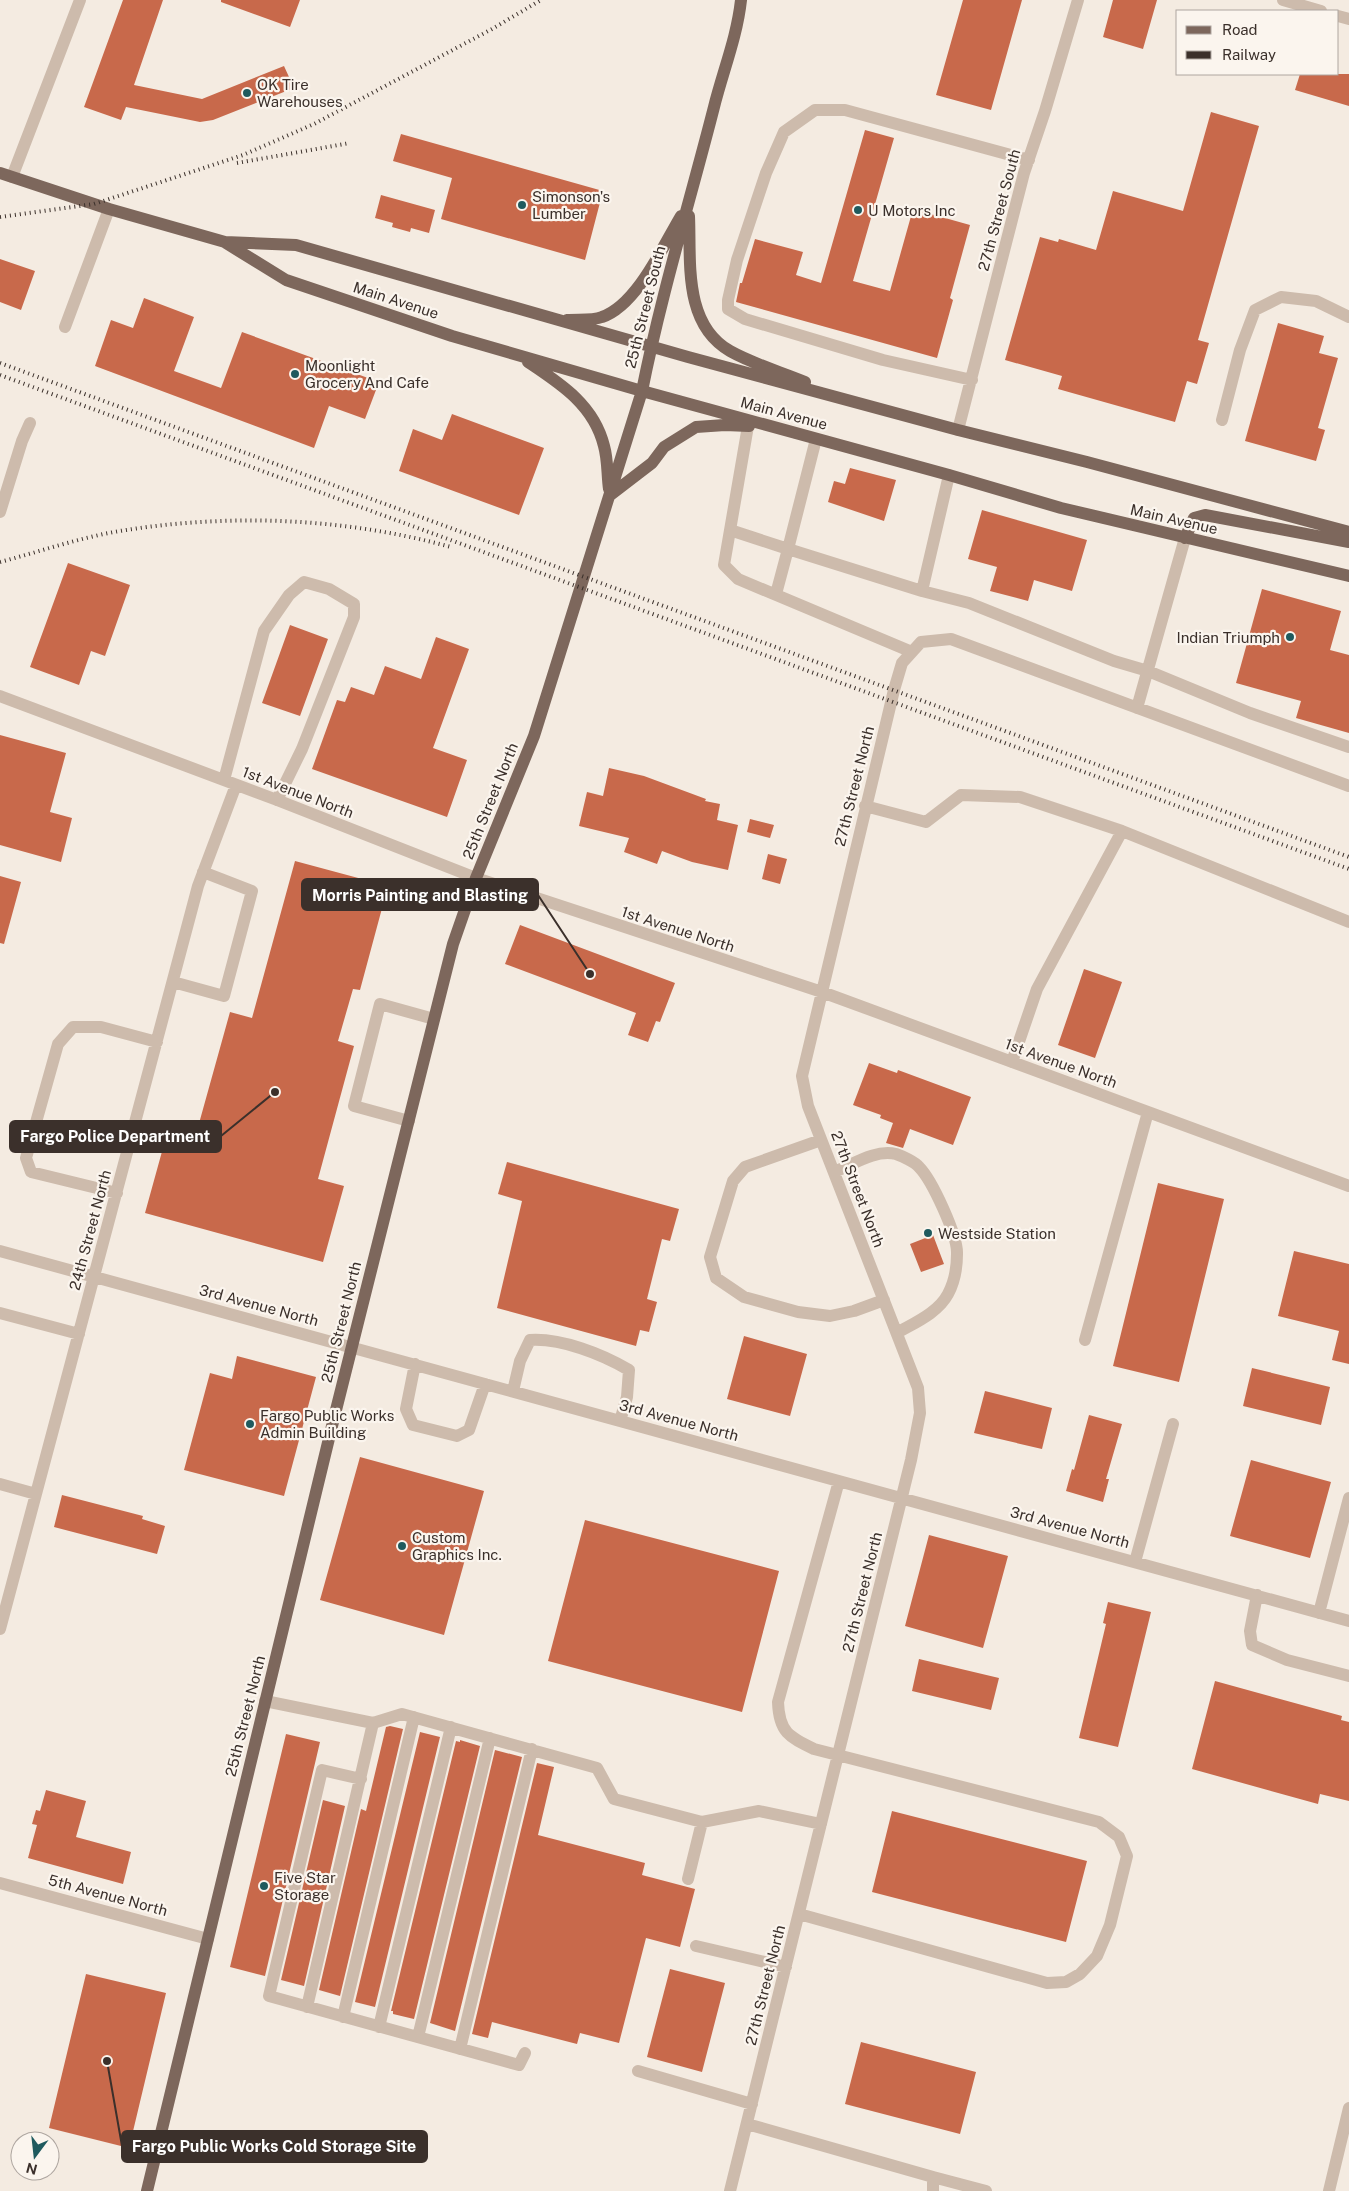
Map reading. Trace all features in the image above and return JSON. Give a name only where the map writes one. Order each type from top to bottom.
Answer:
[{"type":"main road","name":"25th Street South","points":[[572,619],[642,391],[651,347],[718,91],[739,24],[741,0]]},
{"type":"main road","name":"Main Avenue","points":[[6,175],[109,209],[225,242],[296,245],[651,347],[958,430],[1087,462],[1349,532]]},
{"type":"main road","points":[[559,321],[601,318],[617,308],[630,296],[644,278],[689,203]]},
{"type":"main road","points":[[689,203],[692,293],[698,315],[706,331],[730,351],[853,402]]},
{"type":"main road","name":"Main Avenue","points":[[225,242],[286,280],[452,336],[642,391],[950,475],[1061,508],[1349,576]]},
{"type":"main road","points":[[518,354],[561,384],[589,411],[604,446],[609,496]]},
{"type":"main road","points":[[609,496],[652,463],[664,447],[696,427],[725,425],[777,428]]},
{"type":"main road","points":[[1185,538],[1194,518],[1205,515],[1349,542]]},
{"type":"main road","name":"25th Street North","points":[[147,2191],[265,1701],[453,944],[476,878],[534,736],[572,619]]},
{"type":"street","points":[[6,175],[80,0]]},
{"type":"street","name":"27th Street South","points":[[958,430],[1029,160],[1078,0]]},
{"type":"street","points":[[1283,0],[1318,10]]},
{"type":"street","points":[[972,380],[883,360],[745,319],[728,309],[728,300],[737,260],[766,173],[784,132],[814,110],[845,110],[1029,160]]},
{"type":"street","points":[[65,327],[109,209]]},
{"type":"street","points":[[1222,420],[1240,350],[1255,310],[1281,297],[1316,301],[1349,317]]},
{"type":"street","points":[[0,512],[22,442],[30,423]]},
{"type":"street","points":[[748,426],[724,565],[738,579],[912,652]]},
{"type":"street","points":[[776,594],[816,439]]},
{"type":"street","points":[[922,590],[950,475]]},
{"type":"street","points":[[730,530],[969,603],[1114,661],[1148,671],[1250,713],[1349,747]]},
{"type":"street","points":[[1138,708],[1185,538]]},
{"type":"street","name":"24th Street North","points":[[0,1629],[173,982],[230,783],[264,631],[288,595],[304,582],[329,589],[354,604],[354,617],[302,748],[277,800]]},
{"type":"street","name":"27th Street North","points":[[730,2191],[902,1498],[920,1413],[918,1388],[808,1106],[802,1076],[865,806],[902,663],[921,642],[951,639],[1349,786]]},
{"type":"street","name":"1st Avenue North","points":[[0,696],[277,800],[476,878],[822,992],[1349,1186]]},
{"type":"street","points":[[865,806],[926,822],[961,795],[1020,797],[1122,831],[1349,922]]},
{"type":"street","points":[[1012,1062],[1037,989],[1122,831]]},
{"type":"street","points":[[173,982],[224,996],[252,891],[203,872]]},
{"type":"street","points":[[409,1121],[354,1106],[380,1004],[434,1019]]},
{"type":"street","points":[[117,1193],[32,1172],[26,1158],[58,1044],[73,1026],[101,1027],[157,1042]]},
{"type":"street","points":[[1085,1340],[1148,1112]]},
{"type":"street","points":[[821,1140],[745,1167],[733,1181],[710,1257],[716,1278],[744,1296],[798,1312],[830,1316],[854,1311],[884,1300]]},
{"type":"street","points":[[834,1172],[873,1155],[895,1154],[919,1166],[934,1189],[946,1215],[958,1252],[955,1279],[947,1296],[934,1311],[897,1333]]},
{"type":"street","name":"3rd Avenue North","points":[[0,1251],[1349,1621]]},
{"type":"street","points":[[0,1313],[79,1334]]},
{"type":"street","points":[[513,1391],[520,1361],[530,1340],[546,1339],[608,1358],[629,1370],[627,1397],[620,1421]]},
{"type":"street","points":[[415,1364],[406,1409],[413,1425],[457,1436],[469,1430],[485,1384]]},
{"type":"street","points":[[1135,1562],[1173,1424]]},
{"type":"street","points":[[799,1914],[1047,1983],[1066,1982],[1080,1974],[1098,1956],[1110,1925],[1127,1856],[1118,1837],[1099,1822],[838,1756],[814,1749],[787,1733],[779,1720],[778,1702],[839,1481]]},
{"type":"street","points":[[0,1484],[36,1494]]},
{"type":"street","points":[[1320,1613],[1349,1498]]},
{"type":"street","points":[[1257,1595],[1250,1631],[1252,1645],[1287,1660],[1349,1676]]},
{"type":"street","points":[[265,1701],[373,1723],[402,1714],[532,1749],[597,1768],[614,1799],[702,1822],[759,1811],[822,1824]]},
{"type":"street","points":[[343,2017],[414,1717]]},
{"type":"street","points":[[307,2007],[373,1723]]},
{"type":"street","points":[[379,2027],[451,1727]]},
{"type":"street","points":[[418,2037],[490,1738]]},
{"type":"street","points":[[460,2049],[532,1749]]},
{"type":"street","points":[[361,1779],[322,1770],[269,1996],[519,2065],[525,2053]]},
{"type":"street","points":[[688,1879],[702,1822]]},
{"type":"street","name":"5th Avenue North","points":[[0,1883],[208,1939]]},
{"type":"street","points":[[696,1946],[786,1967]]},
{"type":"street","points":[[638,2071],[752,2104]]},
{"type":"street","points":[[1329,2191],[1349,2108]]},
{"type":"street","points":[[747,2124],[986,2191]]},
{"type":"street","points":[[933,2177],[933,2191]]},
{"type":"building","points":[[123,0],[163,0],[134,85],[202,99],[284,66],[294,88],[213,120],[200,122],[126,107],[121,120],[84,107]]},
{"type":"building","points":[[221,0],[300,0],[290,27],[221,2]]},
{"type":"building","points":[[963,0],[1022,0],[991,110],[936,95]]},
{"type":"building","points":[[1113,0],[1157,0],[1143,49],[1103,37]]},
{"type":"building","points":[[1349,74],[1349,106],[1295,90],[1300,75]]},
{"type":"building","points":[[1211,112],[1259,126],[1198,340],[1209,343],[1197,384],[1187,381],[1175,422],[1058,389],[1062,376],[1005,360],[1040,237],[1058,242],[1059,239],[1096,250],[1113,191],[1183,211]]},
{"type":"building","points":[[865,130],[894,138],[853,281],[890,291],[913,209],[970,225],[950,298],[953,300],[937,358],[736,302],[740,283],[742,283],[755,239],[803,252],[796,275],[821,283]]},
{"type":"building","name":"Simonson's Lumber","points":[[401,134],[603,191],[585,260],[441,219],[452,178],[393,161]]},
{"type":"building","points":[[381,195],[435,210],[429,233],[411,228],[410,232],[392,227],[393,223],[375,218]]},
{"type":"building","points":[[0,259],[35,271],[21,310],[0,302]]},
{"type":"building","points":[[144,298],[194,317],[174,371],[221,388],[242,332],[379,382],[365,419],[329,406],[314,448],[95,366],[111,320],[133,328]]},
{"type":"building","points":[[1278,323],[1324,336],[1319,353],[1338,358],[1318,428],[1325,430],[1316,461],[1245,441]]},
{"type":"building","points":[[452,414],[544,448],[519,515],[399,471],[413,429],[442,440]]},
{"type":"building","points":[[850,468],[896,480],[884,521],[828,502],[834,481],[845,484]]},
{"type":"building","points":[[982,510],[1087,540],[1072,591],[1034,580],[1028,601],[990,591],[997,567],[968,559]]},
{"type":"building","points":[[68,563],[130,585],[105,656],[91,651],[79,685],[30,667]]},
{"type":"building","points":[[1262,589],[1341,611],[1330,650],[1349,655],[1349,733],[1296,718],[1301,701],[1236,683]]},
{"type":"building","points":[[290,625],[328,639],[300,716],[262,703]]},
{"type":"building","points":[[436,637],[469,649],[433,748],[467,760],[447,817],[312,769],[337,700],[345,702],[351,687],[374,695],[385,666],[421,679]]},
{"type":"building","points":[[0,735],[66,753],[50,812],[72,818],[61,862],[0,845]]},
{"type":"building","points":[[609,768],[644,776],[706,799],[705,801],[720,804],[717,820],[738,825],[728,870],[692,862],[662,851],[657,864],[624,852],[629,838],[579,826],[587,792],[603,796]]},
{"type":"building","points":[[750,819],[774,825],[770,838],[747,832]]},
{"type":"building","points":[[768,854],[787,859],[780,884],[762,879]]},
{"type":"building","points":[[295,861],[388,886],[360,990],[353,989],[338,1041],[354,1046],[318,1179],[344,1186],[323,1262],[145,1213],[166,1137],[193,1145],[230,1012],[252,1018]]},
{"type":"building","points":[[0,876],[21,882],[4,944],[0,943]]},
{"type":"building","points":[[520,925],[675,983],[660,1022],[656,1021],[648,1042],[628,1035],[636,1013],[505,964]]},
{"type":"building","points":[[1084,969],[1122,982],[1095,1058],[1058,1045]]},
{"type":"building","points":[[869,1063],[897,1073],[898,1070],[971,1097],[953,1145],[910,1129],[903,1148],[886,1143],[893,1123],[880,1118],[881,1115],[853,1105]]},
{"type":"building","points":[[507,1162],[679,1209],[670,1241],[662,1239],[647,1299],[657,1302],[649,1332],[640,1330],[636,1346],[497,1308],[522,1201],[498,1194]]},
{"type":"building","points":[[1158,1183],[1224,1199],[1179,1382],[1113,1366]]},
{"type":"building","points":[[933,1235],[944,1264],[921,1272],[910,1244]]},
{"type":"building","points":[[1294,1251],[1349,1264],[1349,1364],[1332,1360],[1339,1331],[1278,1316]]},
{"type":"building","points":[[744,1336],[807,1354],[790,1416],[727,1399]]},
{"type":"building","name":"Fargo Public Works Admin Building","points":[[237,1356],[316,1377],[284,1496],[184,1470],[210,1373],[232,1379]]},
{"type":"building","points":[[1252,1368],[1330,1387],[1321,1425],[1243,1406]]},
{"type":"building","points":[[985,1391],[1052,1408],[1042,1449],[974,1433]]},
{"type":"building","points":[[1089,1415],[1122,1424],[1106,1479],[1109,1479],[1103,1502],[1066,1491],[1072,1469],[1074,1470]]},
{"type":"building","name":"Custom Graphics Inc.","points":[[360,1457],[484,1491],[444,1635],[320,1600]]},
{"type":"building","points":[[1251,1460],[1331,1482],[1310,1558],[1230,1536]]},
{"type":"building","points":[[62,1495],[143,1516],[142,1519],[165,1526],[157,1554],[54,1527]]},
{"type":"building","points":[[585,1520],[779,1571],[742,1712],[548,1661]]},
{"type":"building","points":[[929,1535],[1008,1556],[983,1648],[905,1626]]},
{"type":"building","points":[[1108,1602],[1151,1612],[1118,1747],[1079,1738],[1106,1624],[1103,1623]]},
{"type":"building","points":[[919,1659],[999,1678],[991,1710],[912,1691]]},
{"type":"building","points":[[1215,1681],[1342,1716],[1341,1720],[1349,1722],[1349,1801],[1320,1794],[1318,1804],[1192,1769]]},
{"type":"building","name":"Five Star Storage","points":[[386,1727],[403,1729],[340,1996],[319,1990],[361,1809],[366,1811]]},
{"type":"building","name":"Five Star Storage","points":[[420,1732],[440,1737],[375,2007],[355,2002]]},
{"type":"building","name":"Five Star Storage","points":[[286,1734],[320,1742],[265,1976],[230,1967]]},
{"type":"building","points":[[460,1740],[480,1746],[414,2019],[393,2014],[393,2011],[391,2011],[456,1741],[460,1742]]},
{"type":"building","points":[[495,1750],[522,1757],[455,2031],[430,2023]]},
{"type":"building","points":[[537,1763],[554,1767],[538,1835],[645,1863],[642,1875],[695,1889],[680,1947],[646,1938],[619,2043],[580,2033],[577,2044],[492,2022],[488,2038],[472,2034]]},
{"type":"building","points":[[46,1790],[86,1801],[76,1837],[131,1852],[123,1884],[28,1858],[37,1825],[32,1824],[36,1810],[40,1811]]},
{"type":"building","name":"Five Star Storage","points":[[323,1800],[345,1806],[304,1986],[281,1980]]},
{"type":"building","points":[[892,1811],[1087,1861],[1066,1942],[872,1892]]},
{"type":"building","points":[[670,1969],[725,1983],[702,2072],[647,2057]]},
{"type":"building","points":[[86,1974],[166,1993],[129,2148],[49,2128]]},
{"type":"building","points":[[861,2042],[976,2072],[960,2134],[845,2104]]},
{"type":"railway","points":[[0,217],[94,204],[243,155],[314,124],[492,29],[541,0]]},
{"type":"railway","points":[[237,163],[350,143]]},
{"type":"railway","points":[[0,363],[1349,857]]},
{"type":"railway","points":[[0,375],[1349,869]]},
{"type":"railway","points":[[0,562],[114,532],[198,522],[241,520],[326,524],[368,529],[451,547]]},
{"type":"place","name":"OK Tire Warehouses","points":[[247,93]]},
{"type":"place","name":"Simonson's Lumber","points":[[522,205]]},
{"type":"place","name":"U Motors Inc","points":[[858,210]]},
{"type":"place","name":"Moonlight Grocery And Cafe","points":[[295,374]]},
{"type":"place","name":"Indian Triumph","points":[[1290,637]]},
{"type":"place","name":"Morris Painting and Blasting","points":[[590,974]]},
{"type":"place","name":"Fargo Police Department","points":[[275,1092]]},
{"type":"place","name":"Westside Station","points":[[928,1233]]},
{"type":"place","name":"Fargo Public Works Admin Building","points":[[250,1424]]},
{"type":"place","name":"Custom Graphics Inc.","points":[[402,1546]]},
{"type":"place","name":"Five Star Storage","points":[[264,1886]]},
{"type":"place","name":"Fargo Public Works Cold Storage Site","points":[[107,2061]]}]
